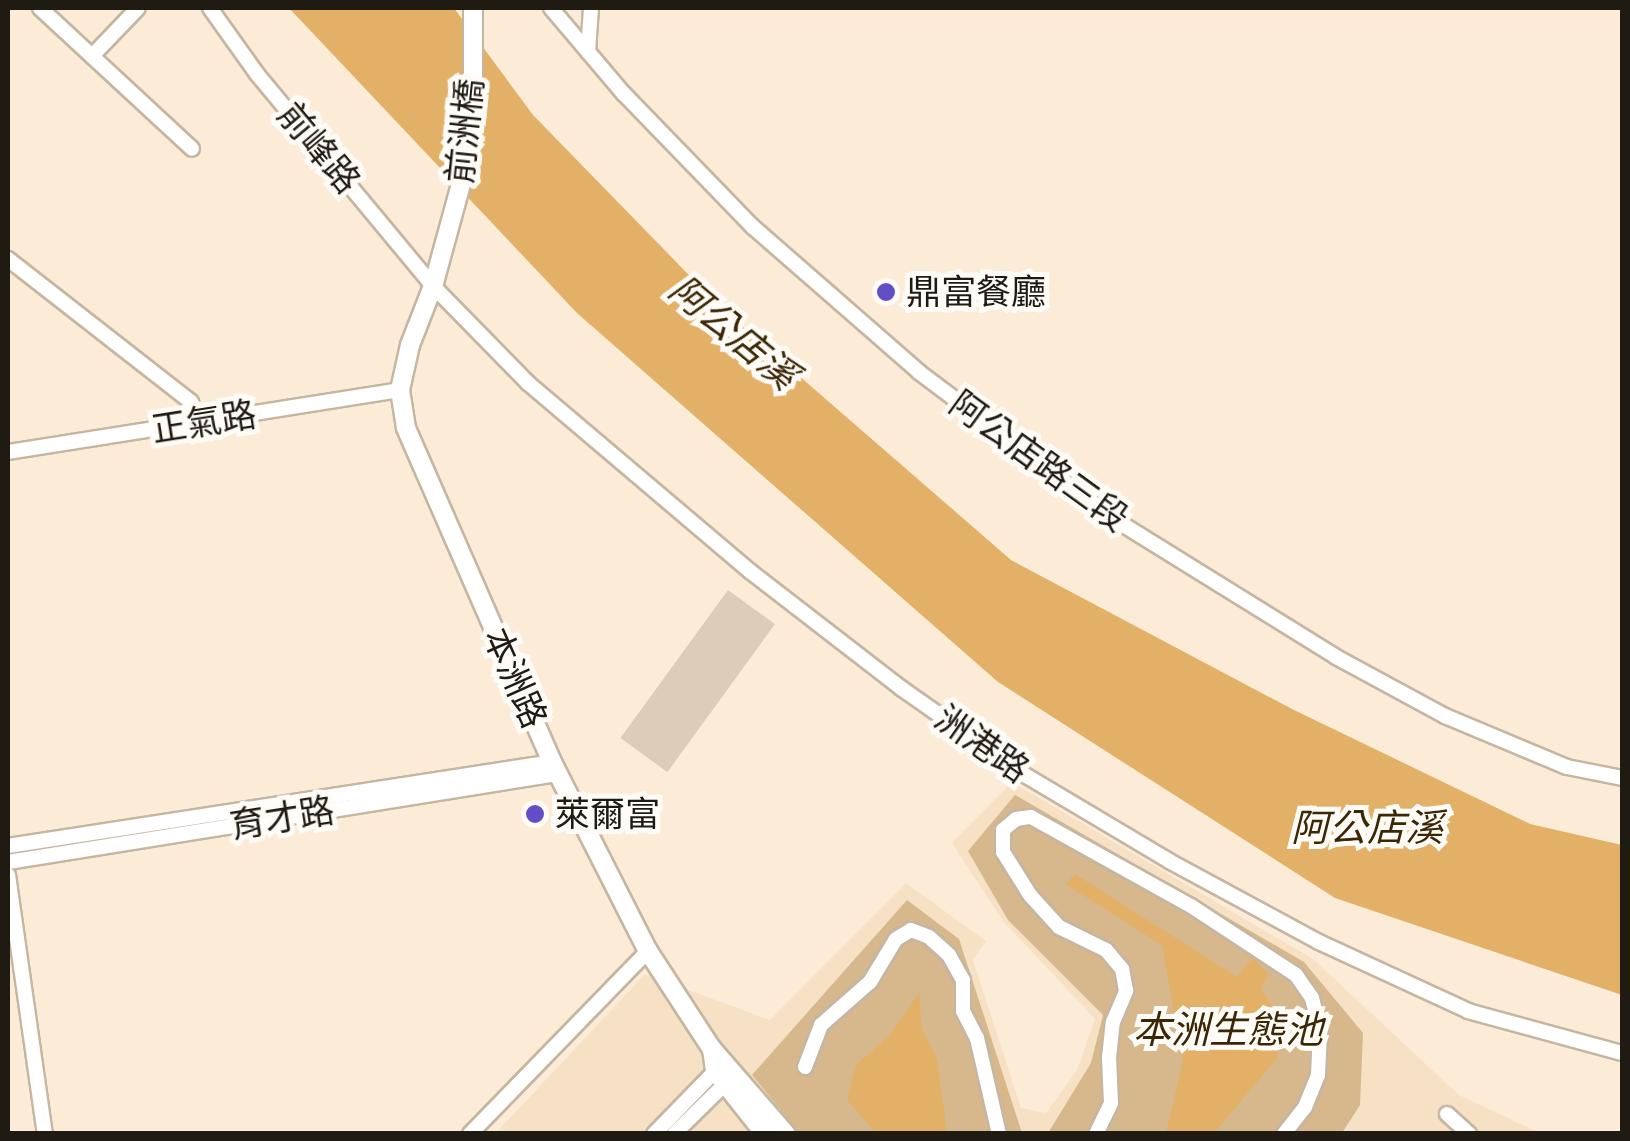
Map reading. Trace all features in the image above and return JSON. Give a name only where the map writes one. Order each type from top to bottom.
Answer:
[{"type":"main road","name":"前洲橋","points":[[433,286],[464,173],[473,96],[472,8]]},
{"type":"main road","name":"本洲路","points":[[433,286],[410,345],[400,390],[406,428],[555,768],[648,951],[765,1134]]},
{"type":"main road","name":"本洲路","points":[[723,1067],[786,1134]]},
{"type":"street","points":[[40,8],[192,149]]},
{"type":"street","points":[[92,56],[138,8]]},
{"type":"street","name":"前峰路","points":[[210,8],[258,74],[433,286]]},
{"type":"street","name":"阿公店路三段","points":[[551,8],[753,227],[862,324],[1117,521],[1336,657],[1444,716],[1566,768],[1622,778]]},
{"type":"street","points":[[588,52],[591,8]]},
{"type":"street","points":[[8,259],[192,402],[198,424]]},
{"type":"street","name":"洲港路","points":[[433,286],[528,383],[751,572],[901,688],[1025,775],[1169,862],[1336,950],[1468,1011],[1622,1054]]},
{"type":"street","name":"正氣路","points":[[8,452],[400,390]]},
{"type":"street","name":"育才路","points":[[8,846],[555,768]]},
{"type":"street","name":"育才路","points":[[8,862],[555,768]]},
{"type":"street","points":[[1096,1134],[1111,1103],[1109,1058],[1113,1022],[1126,992],[1122,969],[1106,950],[1059,926],[1030,895],[1003,852],[1003,830],[1016,819],[1031,817],[1176,897],[1296,975],[1312,998],[1320,1030],[1318,1075],[1305,1108],[1284,1134]]},
{"type":"street","points":[[8,875],[46,1134]]},
{"type":"street","points":[[804,1068],[821,1025],[870,982],[896,939],[910,930],[929,937],[949,955],[963,980],[964,1011],[977,1038],[999,1134]]},
{"type":"street","points":[[470,1134],[648,951]]},
{"type":"street","points":[[654,1134],[723,1067]]},
{"type":"street","points":[[674,1134],[723,1067]]},
{"type":"street","points":[[1447,1114],[1469,1134]]},
{"type":"shaded area","points":[[1012,782],[1313,959],[1459,1095],[1540,1133],[495,1134],[645,974],[770,1020],[906,883],[986,941],[973,960],[1021,1108],[1046,1113],[1077,1070],[1095,1019],[1003,921],[952,843]]},
{"type":"shaded area","points":[[1015,795],[1304,962],[1363,1033],[1360,1105],[1342,1133],[1048,1133],[1091,1063],[1103,1015],[1008,920],[968,851]]},
{"type":"shaded area","points":[[907,900],[959,939],[1022,1133],[799,1133],[752,1075]]},
{"type":"water","name":"阿公店溪","points":[[289,8],[454,8],[533,115],[721,308],[1011,560],[1292,709],[1530,824],[1622,845],[1622,995],[1335,898],[998,682],[577,313]]},
{"type":"water","name":"本洲生態池","points":[[1075,874],[1237,977],[1253,957],[1268,974],[1261,989],[1280,1019],[1277,1058],[1214,1133],[1166,1133],[1183,1061],[1162,945],[1065,884]]},
{"type":"water","points":[[919,993],[922,1029],[937,1059],[947,1133],[876,1133],[847,1100],[856,1065],[889,1036]]},
{"type":"building","points":[[728,590],[775,624],[667,772],[620,738]]},
{"type":"place","name":"鼎富餐廳","points":[[886,292]]},
{"type":"place","name":"萊爾富","points":[[535,814]]}]
